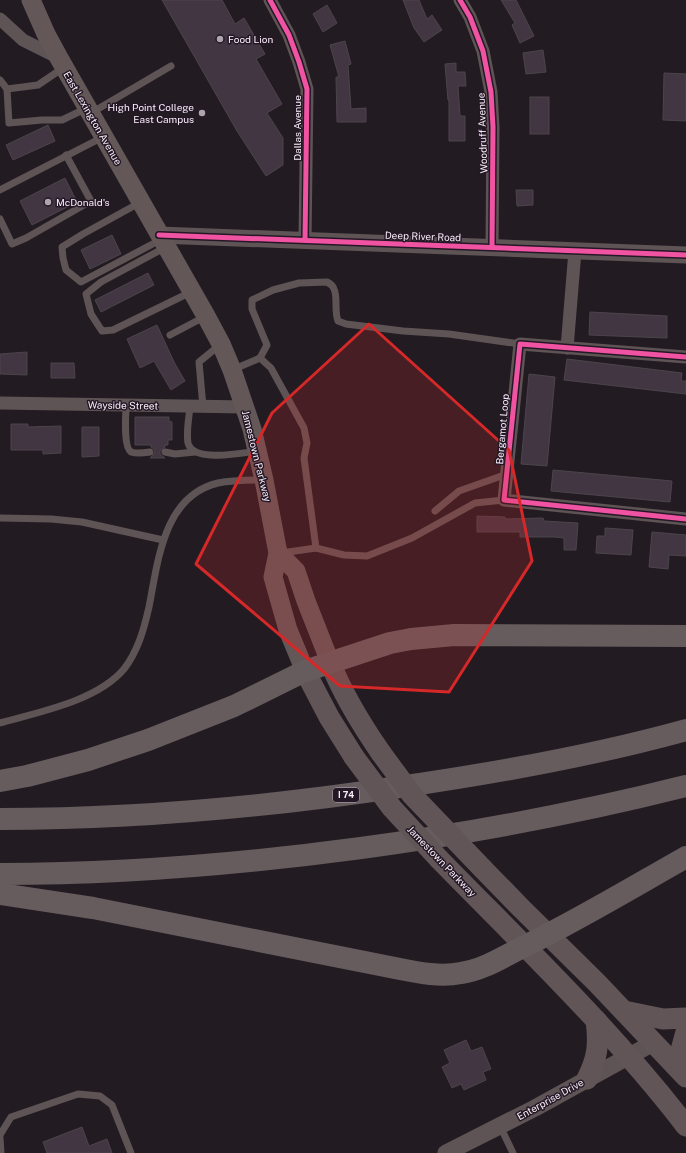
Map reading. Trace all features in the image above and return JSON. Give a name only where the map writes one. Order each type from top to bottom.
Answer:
[{"type":"highway","points":[[0,781],[72,764],[148,740],[234,706],[305,671],[390,643],[431,636],[686,636]]},
{"type":"highway","name":"I 74","points":[[0,819],[72,818],[196,811],[319,798],[443,781],[504,770],[625,745],[686,730]]},
{"type":"highway","points":[[0,874],[74,872],[176,866],[263,860],[326,852],[444,836],[513,824],[584,810],[686,786]]},
{"type":"highway","points":[[0,894],[93,908],[400,969],[431,974],[450,975],[475,970],[501,959],[548,935],[686,857]]},
{"type":"main road","name":"East Lexington Avenue","points":[[31,0],[61,63],[163,240]]},
{"type":"main road","name":"Jamestown Parkway","points":[[163,240],[221,344],[246,407],[258,451],[278,553],[272,577],[288,630],[305,671],[329,717],[354,757],[392,808],[596,1020],[659,1091],[686,1126]]},
{"type":"main road","points":[[278,553],[296,571],[306,601],[337,680],[350,705],[380,753],[412,794],[483,869],[624,1011],[684,1075]]},
{"type":"main road","points":[[624,1011],[664,1019],[686,1018]]},
{"type":"main road","points":[[587,1079],[597,1056],[598,1036],[596,1020]]},
{"type":"main road","points":[[684,1075],[681,1050],[686,1032]]},
{"type":"street","name":"Dallas Avenue","points":[[270,0],[289,35],[307,89],[305,240]]},
{"type":"street","name":"Woodruff Avenue","points":[[460,0],[470,17],[483,51],[491,92],[493,127],[492,248]]},
{"type":"street","points":[[0,19],[23,40],[61,63]]},
{"type":"street","points":[[0,31],[14,32]]},
{"type":"street","name":"Deep River Road","points":[[163,240],[305,240],[686,255]]},
{"type":"street","points":[[567,348],[575,251]]},
{"type":"street","points":[[520,344],[686,358]]},
{"type":"street","name":"Bergamot Loop","points":[[504,500],[520,344]]},
{"type":"street","name":"Wayside Street","points":[[0,403],[246,407]]},
{"type":"street","points":[[504,500],[686,519]]},
{"type":"street","name":"Enterprise Drive","points":[[446,1153],[500,1126],[653,1043]]},
{"type":"lane","points":[[7,89],[38,85],[61,63]]},
{"type":"lane","points":[[0,80],[7,89],[8,123],[62,120],[89,111],[171,66]]},
{"type":"lane","points":[[0,190],[66,155],[104,137]]},
{"type":"lane","points":[[0,219],[12,244],[26,238],[91,201],[66,155]]},
{"type":"lane","points":[[141,202],[62,247],[66,270],[81,282],[163,240]]},
{"type":"lane","points":[[163,240],[101,282],[86,294],[91,314],[102,331],[113,330],[191,292]]},
{"type":"lane","points":[[232,370],[260,358],[266,345],[252,309],[252,300],[273,290],[299,283],[327,282],[330,284],[334,289],[336,316],[338,321],[346,324],[403,331],[449,334],[520,344]]},
{"type":"lane","points":[[170,335],[206,316]]},
{"type":"lane","points":[[203,406],[199,362],[221,344]]},
{"type":"lane","points":[[260,358],[271,368],[304,428],[307,443],[304,458],[316,548]]},
{"type":"lane","points":[[126,405],[126,438],[128,449],[137,453],[150,452]]},
{"type":"lane","points":[[190,406],[188,444],[198,454],[227,455],[258,451]]},
{"type":"lane","points":[[165,452],[175,454],[195,452]]},
{"type":"lane","points":[[435,511],[459,491],[507,474]]},
{"type":"lane","points":[[0,723],[74,702],[106,684],[123,669],[135,651],[144,629],[163,540],[170,522],[182,504],[198,490],[217,483],[237,480],[264,480]]},
{"type":"lane","points":[[278,553],[316,548],[344,556],[367,556],[412,538],[475,503],[504,500]]},
{"type":"lane","points":[[0,518],[50,519],[82,522],[163,540]]},
{"type":"lane","points":[[1,1153],[0,1137],[10,1117],[78,1094],[100,1096],[112,1104],[131,1153]]},
{"type":"lane","points":[[500,1126],[513,1153]]},
{"type":"highlighted area","points":[[369,324],[509,450],[532,561],[449,692],[340,686],[196,564],[272,413]]},
{"type":"building","points":[[162,0],[222,0],[235,24],[244,18],[265,54],[256,59],[282,104],[267,113],[283,138],[283,165],[266,176],[237,131]]},
{"type":"building","points":[[403,0],[419,0],[427,19],[432,15],[442,30],[424,42],[414,28]]},
{"type":"building","points":[[501,0],[516,0],[534,36],[520,43],[512,25],[515,23]]},
{"type":"building","points":[[327,5],[337,23],[323,32],[313,14]]},
{"type":"building","points":[[345,41],[351,64],[348,65],[351,109],[366,108],[366,122],[337,122],[336,77],[339,77],[330,45]]},
{"type":"building","points":[[543,50],[546,72],[526,74],[523,53]]},
{"type":"building","points":[[456,63],[456,72],[465,72],[466,86],[458,86],[460,116],[465,116],[465,141],[449,141],[449,100],[445,64]]},
{"type":"building","points":[[664,73],[686,74],[686,121],[663,120]]},
{"type":"building","points":[[530,97],[549,97],[549,134],[530,134]]},
{"type":"building","points":[[48,125],[55,141],[13,160],[6,145]]},
{"type":"building","name":"McDonald's","points":[[65,178],[77,202],[32,225],[20,201]]},
{"type":"building","points":[[516,190],[533,190],[533,205],[517,206]]},
{"type":"building","points":[[112,235],[121,254],[90,269],[81,250]]},
{"type":"building","points":[[148,273],[154,285],[101,312],[95,300]]},
{"type":"building","points":[[590,312],[667,316],[667,338],[589,335]]},
{"type":"building","points":[[157,325],[174,362],[185,381],[171,390],[154,361],[140,368],[127,339]]},
{"type":"building","points":[[27,352],[27,375],[0,374],[0,354]]},
{"type":"building","points":[[567,359],[682,373],[681,381],[686,381],[686,394],[564,380]]},
{"type":"building","points":[[51,363],[74,363],[75,378],[51,378]]},
{"type":"building","points":[[529,374],[555,377],[547,466],[521,464]]},
{"type":"building","points":[[135,417],[169,417],[169,421],[172,422],[172,440],[168,440],[168,445],[165,445],[165,447],[160,451],[160,454],[165,458],[150,458],[155,452],[151,445],[135,445]]},
{"type":"building","points":[[11,424],[28,424],[28,427],[61,426],[61,453],[43,454],[43,450],[11,450]]},
{"type":"building","points":[[82,427],[99,427],[99,456],[82,457]]},
{"type":"building","points":[[553,470],[672,481],[670,502],[551,491]]},
{"type":"building","points":[[477,516],[505,517],[505,519],[543,518],[544,521],[578,523],[576,550],[564,550],[564,538],[520,537],[520,532],[477,532]]},
{"type":"building","points":[[605,528],[633,530],[631,555],[596,553],[597,536],[605,536]]},
{"type":"building","points":[[652,532],[686,535],[686,556],[669,555],[668,569],[649,567]]},
{"type":"building","points":[[466,1040],[471,1051],[482,1047],[491,1069],[483,1072],[486,1080],[464,1090],[461,1084],[452,1088],[442,1067],[450,1063],[444,1050]]},
{"type":"building","points":[[82,1127],[89,1146],[107,1139],[112,1153],[47,1153],[43,1142]]},
{"type":"cycle path","points":[[270,0],[289,35],[307,89],[305,240]]},
{"type":"cycle path","points":[[460,0],[470,17],[483,51],[491,92],[493,127],[492,247]]},
{"type":"cycle path","points":[[159,235],[686,255]]},
{"type":"cycle path","points":[[686,357],[520,344],[504,500],[686,519]]},
{"type":"place","name":"Food Lion","points":[[220,39]]},
{"type":"place","name":"High Point College East Campus","points":[[202,113]]},
{"type":"place","name":"McDonald's","points":[[48,202]]}]
